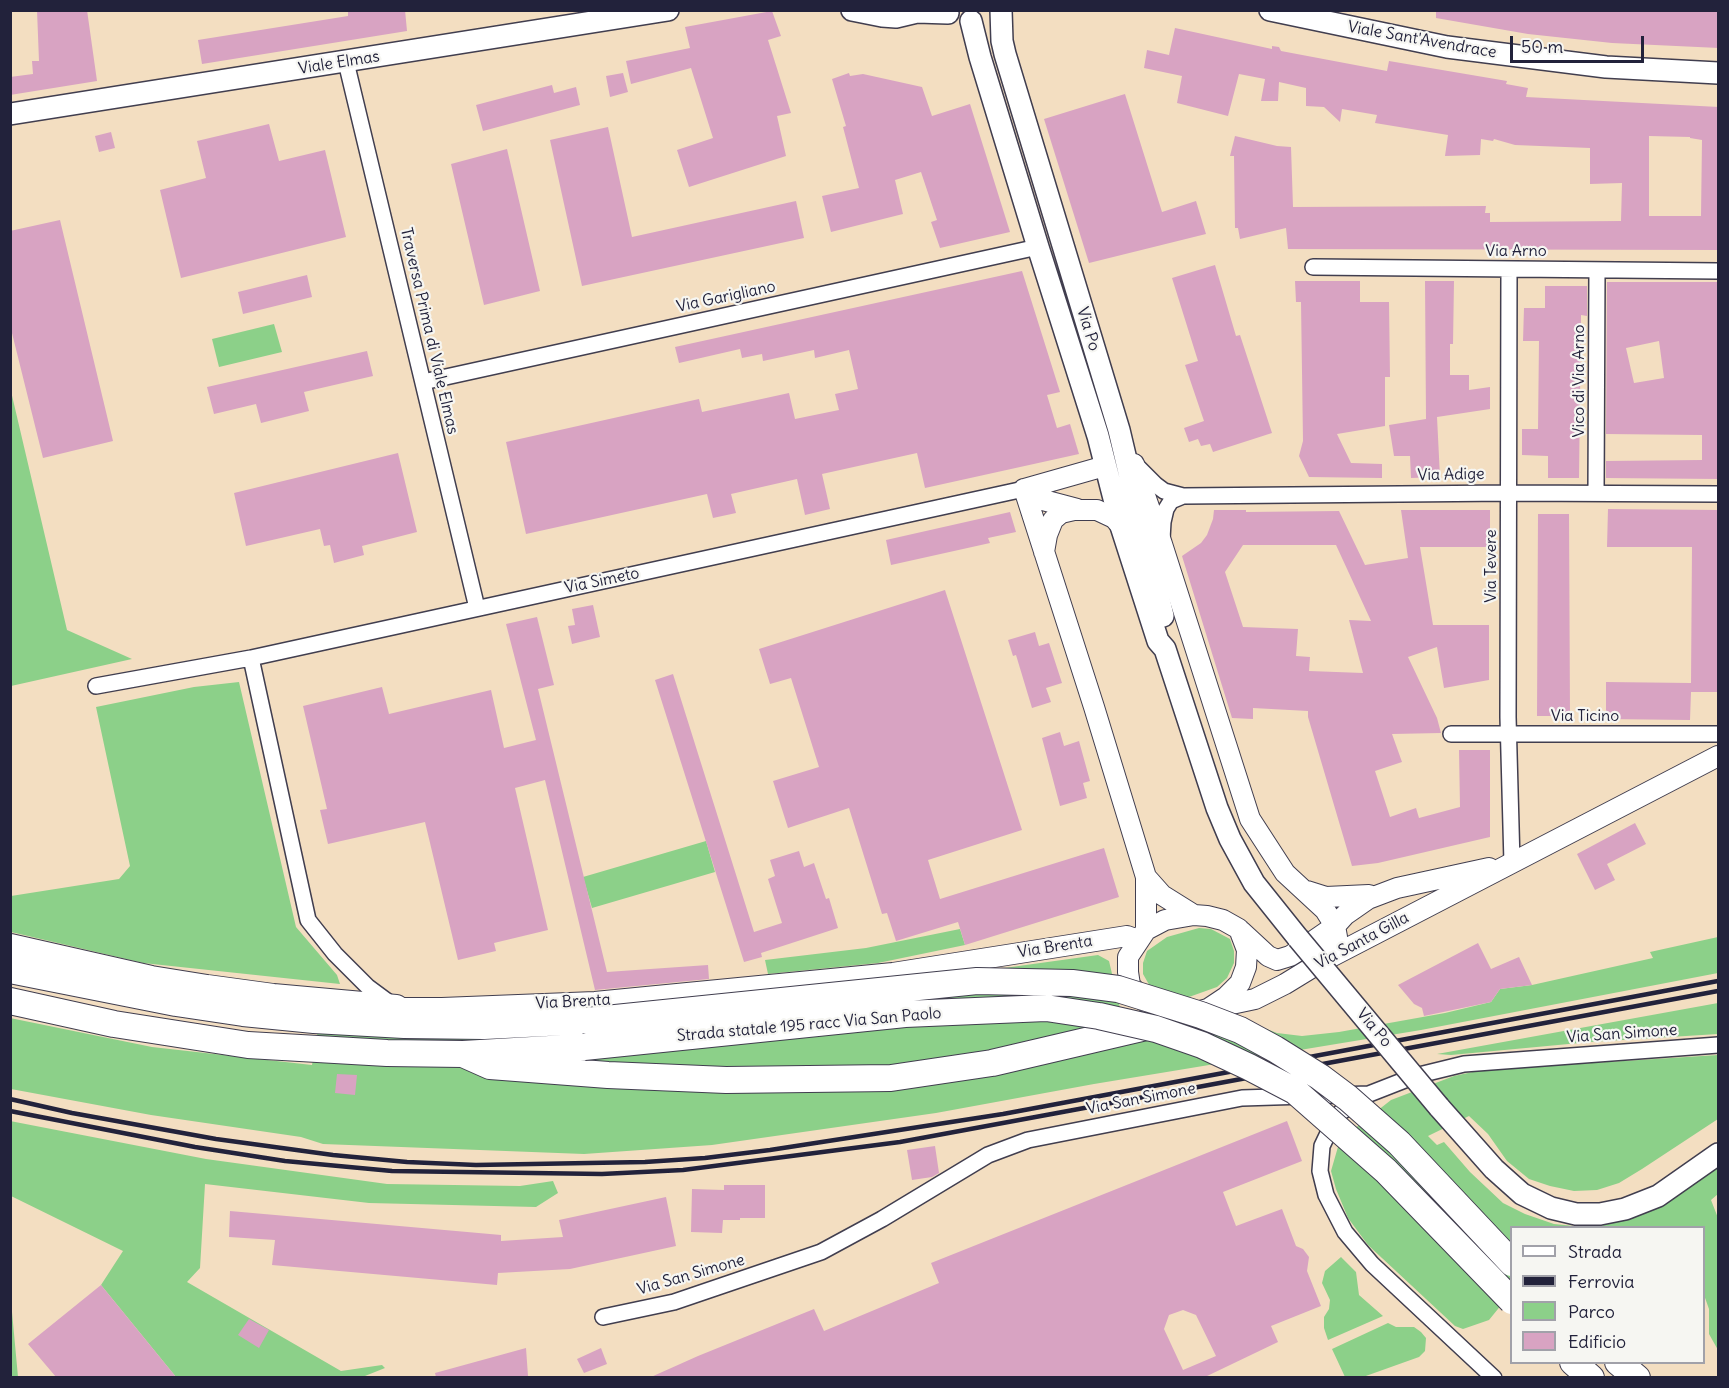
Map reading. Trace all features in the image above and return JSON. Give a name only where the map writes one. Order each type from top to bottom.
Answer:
[{"type":"highway","points":[[10,947],[151,979],[207,988],[273,997],[396,1008]]},
{"type":"highway","name":"Strada statale 195 racc Via San Paolo","points":[[10,970],[176,1003],[243,1013],[404,1025],[484,1026],[586,1021],[976,981],[1072,983],[1118,989],[1240,1030],[1275,1048],[1320,1077],[1348,1098],[1399,1143],[1510,1261]]},
{"type":"highway","name":"Strada statale 195 racc Via San Paolo","points":[[10,1001],[114,1024],[248,1045],[387,1053],[463,1054],[584,1047],[905,1014],[1046,1008],[1099,1016],[1156,1029],[1202,1045],[1294,1091],[1386,1171],[1510,1299]]},
{"type":"highway","points":[[463,1054],[490,1066],[608,1075],[726,1080],[891,1078],[992,1064],[1161,1023],[1178,1013]]},
{"type":"highway","points":[[1576,1364],[1591,1377]]},
{"type":"highway","points":[[1621,1364],[1637,1377]]},
{"type":"main road","name":"Viale Elmas","points":[[10,114],[668,10]]},
{"type":"main road","points":[[852,10],[896,17],[917,12],[947,11],[971,21],[992,16],[999,10]]},
{"type":"main road","name":"Via Po","points":[[999,10],[1005,54],[1120,433],[1168,638],[1166,649]]},
{"type":"main road","name":"Viale Sant'Avendrace","points":[[1270,10],[1448,47],[1606,67],[1719,73]]},
{"type":"main road","name":"Via Po","points":[[971,21],[1038,247],[1098,436],[1121,526],[1158,641],[1166,649],[1217,808],[1230,839],[1254,883],[1439,1107],[1494,1169],[1522,1194],[1551,1208],[1576,1214],[1600,1214],[1625,1209],[1658,1196],[1719,1154]]},
{"type":"street","name":"Traversa Prima di Viale Elmas","points":[[346,62],[477,608]]},
{"type":"street","name":"Via Garigliano","points":[[423,382],[1038,247]]},
{"type":"street","name":"Via Arno","points":[[1313,267],[1719,271]]},
{"type":"street","name":"Via Tevere","points":[[1509,269],[1509,735],[1512,863]]},
{"type":"street","name":"Vico di Via Arno","points":[[1596,493],[1597,270]]},
{"type":"street","points":[[1120,433],[1133,462],[1162,544],[1250,819],[1274,859],[1300,888],[1325,909],[1335,926],[1336,937],[1321,962]]},
{"type":"street","name":"Via Adige","points":[[1133,462],[1164,491],[1183,496],[1719,494]]},
{"type":"street","name":"Via Simeto","points":[[96,686],[251,658],[1024,489],[1105,466]]},
{"type":"street","points":[[1024,489],[1043,500],[1081,509]]},
{"type":"street","points":[[1024,489],[1146,877],[1142,935]]},
{"type":"street","points":[[1162,544],[1166,509],[1171,501],[1183,496]]},
{"type":"street","points":[[1044,552],[1053,520],[1061,513],[1081,509],[1105,512],[1121,526]]},
{"type":"street","points":[[251,658],[308,920],[335,954],[368,987],[396,1008]]},
{"type":"street","name":"Via Ticino","points":[[1451,734],[1719,734]]},
{"type":"street","name":"Via Santa Gilla","points":[[1208,1009],[1255,999],[1321,962],[1719,756]]},
{"type":"street","name":"Via Santa Gilla","points":[[1239,929],[1268,956],[1277,960],[1290,956],[1335,926],[1358,905],[1381,894],[1512,863]]},
{"type":"street","points":[[1146,877],[1162,895],[1194,915]]},
{"type":"street","points":[[1300,888],[1326,897],[1381,894]]},
{"type":"street","points":[[1194,915],[1207,916],[1223,920],[1239,929],[1247,950],[1246,967],[1240,982],[1226,997],[1208,1009],[1193,1013],[1178,1013],[1155,1007],[1143,1000],[1130,985],[1128,957],[1142,935],[1165,920],[1194,915]]},
{"type":"street","name":"Via Brenta","points":[[396,1008],[607,1001],[893,973],[1142,935]]},
{"type":"street","name":"Via San Simone","points":[[603,1317],[674,1302],[821,1252],[882,1219],[988,1155],[1028,1140],[1242,1098],[1369,1094],[1415,1076],[1464,1064],[1719,1045]]},
{"type":"street","points":[[1369,1094],[1341,1112],[1324,1140],[1320,1172],[1326,1195],[1345,1232],[1372,1264],[1494,1377]]},
{"type":"green space","points":[[274,324],[282,352],[219,367],[212,339]]},
{"type":"green space","points":[[10,387],[67,630],[132,659],[11,686]]},
{"type":"green space","points":[[239,682],[296,927],[337,975],[340,984],[143,963],[11,932],[11,896],[119,879],[130,866],[96,707],[194,687]]},
{"type":"green space","points":[[706,841],[715,872],[592,908],[583,877]]},
{"type":"green space","points":[[1199,928],[1211,929],[1230,939],[1234,951],[1234,963],[1227,978],[1217,987],[1189,997],[1178,997],[1151,988],[1143,974],[1143,963],[1147,951],[1167,937]]},
{"type":"green space","points":[[960,929],[965,945],[878,963],[768,974],[765,960],[866,948]]},
{"type":"green space","points":[[1718,937],[1718,973],[1421,1030],[1094,1084],[936,1113],[712,1145],[584,1154],[323,1144],[301,1137],[151,1115],[11,1089],[10,1018],[152,1047],[312,1065],[321,1012],[925,979],[1098,955],[1109,961],[1120,1008],[1079,1033],[1015,1051],[859,1067],[860,1087],[1106,1044],[1238,1018],[1277,1033],[1302,1036],[1339,1032],[1445,1013],[1491,1002],[1500,989],[1532,985],[1653,958],[1650,952]]},
{"type":"green space","points":[[1718,1003],[1718,1034],[1590,1042],[1451,1055],[1437,1054]]},
{"type":"green space","points":[[1718,1055],[1718,1119],[1619,1183],[1597,1190],[1574,1191],[1529,1179],[1507,1161],[1488,1134],[1469,1116],[1428,1136],[1437,1145],[1444,1142],[1470,1172],[1503,1203],[1554,1224],[1574,1226],[1510,1226],[1510,1294],[1489,1320],[1463,1329],[1455,1326],[1368,1245],[1348,1218],[1331,1171],[1340,1140],[1391,1100],[1454,1076],[1482,1070]]},
{"type":"green space","points":[[10,1121],[206,1159],[387,1184],[520,1186],[553,1181],[558,1193],[536,1207],[369,1203],[205,1184],[200,1268],[187,1282],[341,1371],[382,1365],[385,1368],[360,1378],[176,1377],[101,1285],[123,1251],[11,1196]]},
{"type":"green space","points":[[1718,1166],[1718,1194],[1711,1200],[1718,1218],[1718,1350],[1709,1334],[1709,1309],[1705,1298],[1705,1226],[1600,1226],[1631,1218],[1653,1208]]},
{"type":"green space","points":[[1341,1257],[1356,1272],[1359,1295],[1383,1316],[1328,1340],[1324,1328],[1324,1317],[1329,1309],[1330,1300],[1322,1283],[1325,1271]]},
{"type":"green space","points":[[11,1276],[12,1312],[18,1377],[11,1377]]},
{"type":"green space","points":[[1388,1323],[1396,1327],[1414,1327],[1421,1332],[1426,1338],[1425,1351],[1419,1357],[1363,1377],[1345,1377],[1332,1349]]},
{"type":"building","points":[[37,10],[87,10],[97,81],[10,95],[10,77],[33,74],[32,61],[39,61]]},
{"type":"building","points":[[348,10],[405,10],[407,31],[202,64],[198,40],[348,16]]},
{"type":"building","points":[[1436,10],[1719,11],[1719,48],[1612,43],[1528,34],[1436,18]]},
{"type":"building","points":[[772,11],[781,36],[768,40],[791,113],[777,116],[786,156],[689,187],[677,150],[713,138],[691,68],[631,84],[626,61],[690,48],[685,27]]},
{"type":"building","points":[[1175,28],[1272,49],[1272,46],[1279,47],[1281,51],[1387,71],[1389,61],[1507,81],[1506,84],[1528,88],[1526,97],[1719,107],[1719,250],[1288,249],[1286,228],[1240,239],[1238,228],[1235,228],[1234,156],[1230,156],[1235,136],[1291,147],[1293,207],[1486,206],[1485,213],[1490,213],[1490,222],[1621,221],[1622,183],[1590,184],[1590,148],[1515,145],[1494,139],[1493,141],[1481,139],[1480,155],[1445,156],[1448,135],[1375,123],[1377,115],[1342,109],[1340,122],[1324,107],[1306,106],[1306,88],[1279,82],[1278,101],[1261,101],[1265,79],[1239,74],[1228,116],[1177,103],[1182,76],[1144,68],[1147,50],[1169,55]],"holes":[[[1649,136],[1690,137],[1702,140],[1701,216],[1649,216]]]},
{"type":"building","points":[[623,73],[628,92],[610,97],[606,76]]},
{"type":"building","points":[[849,73],[850,76],[863,74],[922,87],[932,116],[970,104],[1010,232],[940,248],[931,222],[937,220],[921,172],[895,180],[903,214],[831,232],[822,196],[859,188],[843,127],[846,126],[832,79]]},
{"type":"building","points":[[552,85],[554,93],[576,87],[580,105],[483,131],[476,105]]},
{"type":"building","points":[[1125,94],[1162,212],[1196,201],[1206,234],[1089,263],[1044,119]]},
{"type":"building","points":[[269,124],[279,161],[325,150],[346,237],[181,278],[160,190],[206,178],[197,141]]},
{"type":"building","points":[[608,127],[632,237],[796,201],[804,238],[582,286],[550,140]]},
{"type":"building","points":[[111,132],[115,148],[99,152],[95,136]]},
{"type":"building","points":[[507,149],[540,291],[484,305],[451,164]]},
{"type":"building","points":[[60,220],[113,441],[43,458],[10,325],[10,231]]},
{"type":"building","points":[[1215,265],[1236,336],[1240,335],[1272,433],[1213,452],[1210,444],[1201,446],[1198,439],[1189,442],[1184,428],[1204,421],[1185,365],[1198,361],[1172,278]]},
{"type":"building","points":[[1022,271],[1060,392],[1047,395],[1057,428],[1070,424],[1079,454],[925,488],[917,453],[822,474],[830,509],[805,515],[797,479],[731,494],[736,513],[713,518],[707,494],[526,534],[506,442],[699,399],[702,412],[789,393],[795,419],[839,410],[835,394],[858,389],[849,350],[815,358],[814,350],[763,361],[762,354],[742,358],[740,349],[679,363],[675,347]]},
{"type":"building","points":[[307,275],[312,297],[243,314],[238,292]]},
{"type":"building","points":[[1295,281],[1360,281],[1360,302],[1389,302],[1390,377],[1385,377],[1385,426],[1337,434],[1351,463],[1382,464],[1382,478],[1309,477],[1299,456],[1303,441],[1301,302],[1296,302]]},
{"type":"building","points":[[1425,281],[1454,281],[1450,375],[1469,375],[1469,390],[1490,387],[1490,409],[1437,417],[1440,477],[1411,478],[1410,456],[1394,456],[1389,425],[1426,419]]},
{"type":"building","points":[[1607,282],[1719,282],[1719,479],[1606,478],[1606,461],[1702,460],[1702,435],[1606,434]],"holes":[[[1659,341],[1664,378],[1634,383],[1626,348]]]},
{"type":"building","points":[[1545,286],[1587,286],[1587,316],[1581,315],[1579,478],[1548,478],[1548,456],[1522,455],[1522,429],[1538,429],[1539,341],[1523,341],[1524,308],[1545,308]]},
{"type":"building","points":[[367,351],[373,376],[304,392],[309,411],[261,423],[256,404],[214,414],[207,387]]},
{"type":"building","points":[[398,453],[417,532],[362,546],[364,555],[334,563],[330,545],[324,546],[320,529],[246,546],[234,493]]},
{"type":"building","points":[[1608,509],[1719,510],[1719,692],[1691,692],[1690,720],[1606,719],[1606,682],[1691,683],[1692,547],[1607,547]]},
{"type":"building","points":[[1214,510],[1339,511],[1365,565],[1408,558],[1401,510],[1490,510],[1490,547],[1420,547],[1433,625],[1489,625],[1489,680],[1444,688],[1437,647],[1408,657],[1437,718],[1441,733],[1392,734],[1402,762],[1375,771],[1390,817],[1416,808],[1419,818],[1460,807],[1459,750],[1490,750],[1490,837],[1378,863],[1352,866],[1308,711],[1253,708],[1253,719],[1232,718],[1182,556],[1201,543],[1213,519]],"holes":[[[1243,545],[1336,545],[1371,621],[1349,620],[1363,673],[1309,671],[1310,657],[1296,656],[1298,629],[1243,627],[1225,572]]]},
{"type":"building","points":[[1010,512],[1016,532],[988,538],[990,543],[891,565],[886,540]]},
{"type":"building","points":[[1538,514],[1569,514],[1570,716],[1537,716]]},
{"type":"building","points":[[945,590],[1022,830],[928,860],[940,899],[1104,848],[1119,897],[965,945],[958,922],[896,941],[887,913],[882,914],[849,808],[788,828],[773,781],[819,767],[791,678],[770,684],[759,649]]},
{"type":"building","points":[[593,605],[600,637],[572,644],[568,626],[575,625],[572,609]]},
{"type":"building","points":[[537,617],[554,685],[538,689],[607,972],[708,965],[709,979],[595,990],[545,780],[515,788],[548,930],[494,943],[496,951],[458,960],[425,822],[328,844],[320,810],[327,809],[303,706],[382,687],[389,714],[491,690],[504,748],[536,740],[506,624]]},
{"type":"building","points":[[1035,632],[1039,646],[1049,643],[1062,683],[1046,688],[1051,702],[1032,708],[1016,655],[1013,656],[1008,640]]},
{"type":"building","points":[[673,674],[754,932],[782,923],[768,879],[775,876],[770,860],[799,851],[804,867],[814,863],[826,899],[829,898],[838,928],[761,953],[762,957],[744,962],[655,680]]},
{"type":"building","points":[[1060,732],[1064,746],[1079,741],[1090,781],[1083,783],[1087,798],[1060,806],[1042,738]]},
{"type":"building","points":[[1635,823],[1646,844],[1607,864],[1615,880],[1595,890],[1577,854]]},
{"type":"building","points":[[1478,943],[1491,969],[1519,957],[1532,985],[1500,989],[1491,1002],[1424,1016],[1422,1008],[1414,1004],[1398,985]]},
{"type":"building","points":[[337,1074],[357,1075],[355,1095],[335,1093]]},
{"type":"building","points":[[1287,1121],[1302,1161],[1223,1192],[1236,1226],[1282,1209],[1296,1246],[1303,1249],[1309,1257],[1307,1271],[1321,1306],[1271,1326],[1278,1342],[1205,1377],[651,1377],[814,1309],[824,1331],[939,1283],[931,1263]],"holes":[[[1183,1310],[1196,1315],[1216,1356],[1183,1370],[1164,1329],[1169,1315]]]},
{"type":"building","points":[[935,1146],[939,1173],[932,1177],[912,1180],[907,1150]]},
{"type":"building","points":[[724,1185],[765,1185],[765,1218],[723,1220],[722,1233],[691,1232],[692,1189],[724,1190]]},
{"type":"building","points":[[666,1197],[676,1246],[570,1269],[498,1273],[497,1285],[272,1265],[275,1240],[229,1237],[230,1211],[501,1235],[501,1241],[563,1237],[559,1220]]},
{"type":"building","points":[[101,1285],[176,1377],[56,1377],[28,1344]]},
{"type":"building","points":[[249,1319],[269,1330],[259,1348],[238,1335]]},
{"type":"building","points":[[526,1348],[528,1376],[436,1377],[435,1373]]},
{"type":"building","points":[[601,1348],[607,1364],[584,1373],[577,1359]]},
{"type":"railway","points":[[10,1099],[72,1113],[216,1139],[333,1155],[407,1162],[476,1165],[645,1162],[705,1158],[1003,1114],[1718,981]]},
{"type":"railway","points":[[10,1111],[195,1147],[285,1161],[392,1171],[602,1174],[683,1170],[900,1142],[1718,991]]}]
